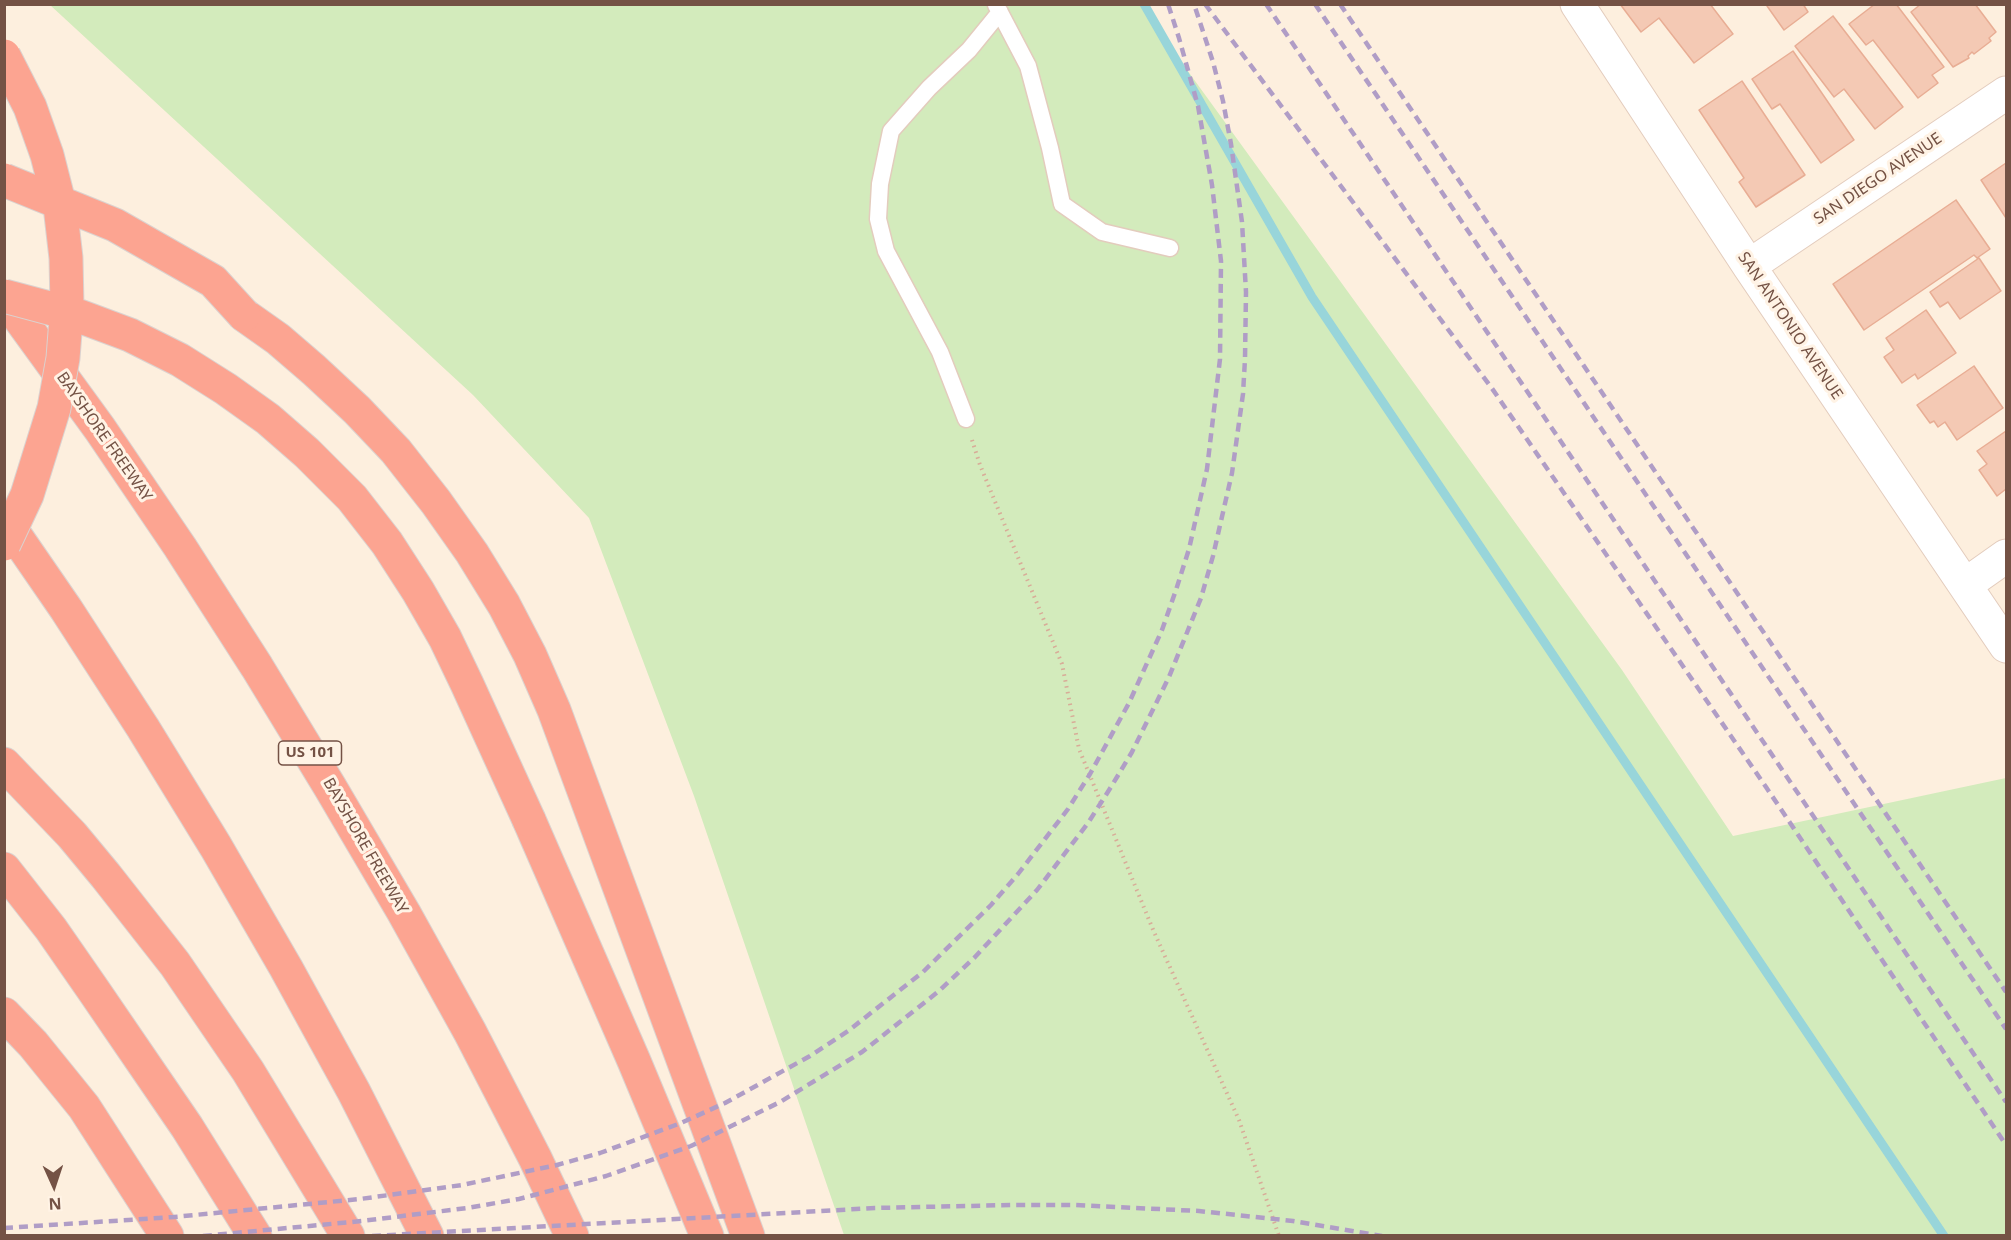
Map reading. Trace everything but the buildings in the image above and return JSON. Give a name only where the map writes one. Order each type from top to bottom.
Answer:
[{"type":"highway","points":[[4,56],[30,107],[47,155],[60,206],[66,258],[67,306],[63,358],[54,408],[27,495],[4,544]]},
{"type":"highway","points":[[4,180],[125,231],[213,281],[244,315]]},
{"type":"highway","points":[[4,198],[98,236],[204,298],[244,315],[278,339],[357,410],[396,451],[436,502],[472,553],[504,605],[530,655],[554,710],[748,1236]]},
{"type":"highway","points":[[4,296],[79,316],[130,335],[180,360],[226,389],[268,419],[315,461],[352,498],[387,543],[418,591],[467,684],[625,1040],[706,1236]]},
{"type":"highway","name":"BAYSHORE FREEWAY","points":[[4,296],[100,429],[180,547],[330,787],[470,1032],[572,1236]]},
{"type":"highway","points":[[39,458],[4,520],[66,609],[137,718],[222,857],[354,1092],[427,1236]]},
{"type":"highway","points":[[4,764],[79,843],[175,964],[254,1080],[348,1236]]},
{"type":"highway","points":[[4,869],[51,928],[112,1017],[187,1127],[255,1236]]},
{"type":"highway","points":[[4,1014],[33,1044],[84,1107],[167,1236]]},
{"type":"street","name":"SAN ANTONIO AVENUE","points":[[1577,4],[1749,266],[2007,646]]},
{"type":"street","name":"SAN DIEGO AVENUE","points":[[1749,266],[2007,93]]},
{"type":"street","points":[[1965,585],[2007,556]]},
{"type":"lane","points":[[966,419],[940,352],[886,251],[878,219],[880,184],[891,131],[929,88],[969,50],[998,8],[1028,66],[1062,204],[1102,232],[1170,248]]},
{"type":"path","points":[[966,419],[980,465],[1062,664],[1078,749],[1154,932],[1239,1120],[1279,1236]]},
{"type":"green space","points":[[50,5],[1140,5],[1622,670],[1733,836],[2006,778],[2006,1235],[844,1235],[694,796],[589,518],[473,395]]},
{"type":"waterway","points":[[1144,4],[1312,297],[1944,1236]]},
{"type":"railway","points":[[4,1228],[174,1217],[360,1199],[462,1185],[557,1165],[600,1153],[681,1123],[725,1103],[810,1056],[848,1031],[923,972],[991,905],[1068,809],[1129,703],[1162,630],[1176,590],[1189,549],[1207,469],[1220,359],[1221,261],[1212,185],[1198,106],[1168,4]]},
{"type":"railway","points":[[203,1236],[362,1221],[519,1199],[606,1176],[691,1146],[780,1102],[862,1052],[939,991],[975,957],[1037,890],[1088,823],[1111,787],[1132,752],[1169,677],[1201,598],[1232,473],[1243,394],[1245,359],[1246,292],[1242,222],[1223,101],[1194,4]]},
{"type":"railway","points":[[1205,4],[1491,387],[1766,787],[2006,1145]]},
{"type":"railway","points":[[1266,4],[2006,1102]]},
{"type":"railway","points":[[1315,4],[2006,1029]]},
{"type":"railway","points":[[1340,4],[2006,992]]},
{"type":"railway","points":[[372,1236],[875,1208],[1011,1205],[1075,1205],[1199,1211],[1293,1221],[1382,1236]]}]
